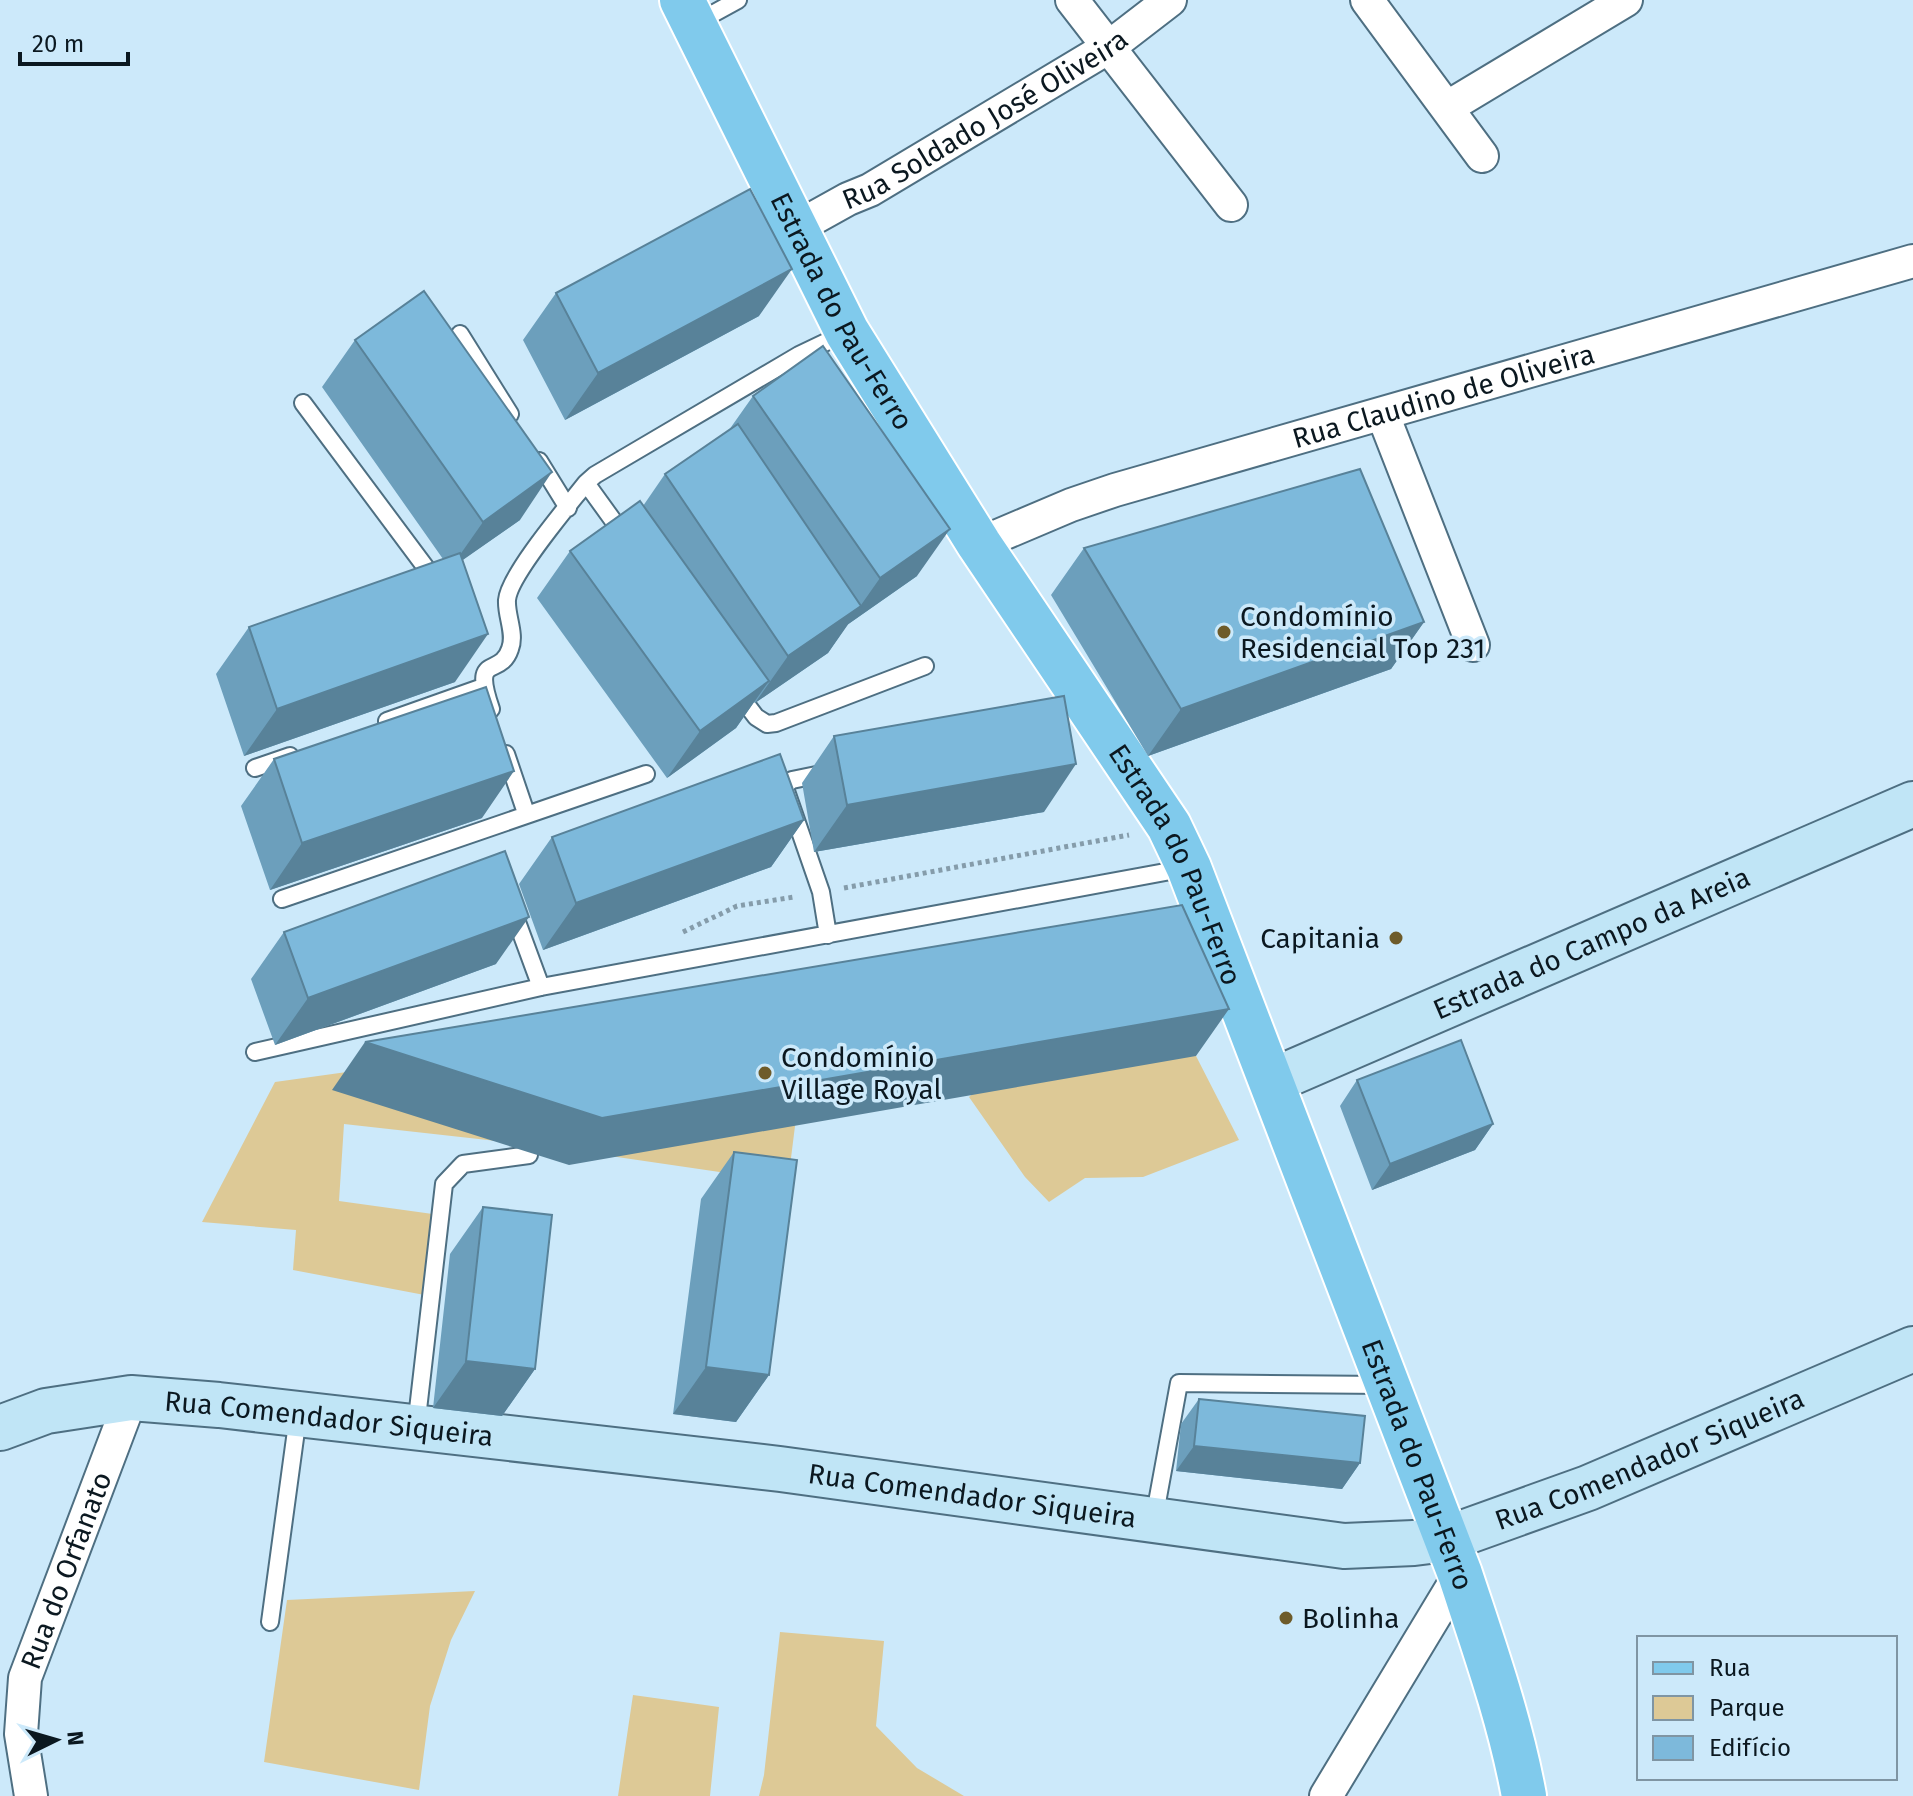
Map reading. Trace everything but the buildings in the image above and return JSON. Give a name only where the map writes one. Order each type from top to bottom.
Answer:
[{"type":"main road","name":"Estrada do Pau-Ferro","points":[[688,12],[847,332],[979,544],[1169,826],[1189,868],[1453,1556],[1498,1688],[1517,1755],[1524,1796]]},
{"type":"street","points":[[1072,0],[1231,205]]},
{"type":"street","name":"Rua Soldado José Oliveira","points":[[794,229],[870,190],[1109,47],[1170,0]]},
{"type":"street","points":[[1367,0],[1482,156]]},
{"type":"street","points":[[1448,107],[1626,0]]},
{"type":"street","name":"Rua Claudino de Oliveira","points":[[979,544],[1058,510],[1115,490],[1913,261]]},
{"type":"street","points":[[1383,415],[1473,645]]},
{"type":"street","name":"Estrada do Campo da Areia","points":[[1272,1081],[1913,804]]},
{"type":"street","name":"Rua Comendador Siqueira","points":[[0,1428],[46,1411],[131,1398],[780,1469],[1344,1546],[1414,1543],[1453,1556],[1588,1488],[1913,1349]]},
{"type":"street","name":"Rua do Orfanato","points":[[31,1796],[21,1734],[25,1678],[131,1398]]},
{"type":"street","points":[[1326,1796],[1453,1556]]},
{"type":"lane","points":[[688,12],[738,0]]},
{"type":"lane","points":[[369,727],[482,674],[508,656],[512,644],[507,599],[521,570],[595,475],[799,355],[847,332]]},
{"type":"lane","points":[[460,334],[568,508]]},
{"type":"lane","points":[[303,403],[443,591],[450,605]]},
{"type":"lane","points":[[586,483],[631,545]]},
{"type":"lane","points":[[729,680],[756,717],[767,724],[925,666]]},
{"type":"lane","points":[[482,674],[526,813]]},
{"type":"lane","points":[[255,768],[312,748]]},
{"type":"lane","points":[[828,935],[821,892],[786,784],[838,770]]},
{"type":"lane","points":[[282,899],[646,774]]},
{"type":"lane","points":[[255,1052],[541,987],[1189,868]]},
{"type":"lane","points":[[506,890],[541,987]]},
{"type":"lane","points":[[416,1428],[444,1184],[463,1164],[529,1155]]},
{"type":"lane","points":[[1154,1520],[1179,1383],[1387,1385]]},
{"type":"lane","points":[[270,1622],[298,1415]]},
{"type":"path","points":[[664,965],[663,943],[737,906],[1095,843]]},
{"type":"green space","points":[[856,1001],[796,1118],[788,1182],[542,1146],[344,1124],[339,1201],[447,1216],[435,1297],[293,1270],[296,1230],[202,1222],[275,1082]]},
{"type":"green space","points":[[1196,1056],[1239,1140],[1143,1177],[1085,1178],[1049,1202],[1025,1177],[969,1097],[1004,1064]]},
{"type":"green space","points":[[475,1591],[451,1640],[430,1706],[419,1790],[264,1762],[287,1600]]},
{"type":"green space","points":[[780,1632],[884,1641],[876,1726],[917,1768],[964,1796],[759,1796]]},
{"type":"green space","points":[[633,1695],[719,1707],[710,1796],[618,1796]]},
{"type":"place","name":"Condomínio Residencial Top 231","points":[[1224,632]]},
{"type":"place","name":"Capitania","points":[[1396,938]]},
{"type":"place","name":"Condomínio Village Royal","points":[[765,1073]]},
{"type":"place","name":"Bolinha","points":[[1286,1618]]}]
